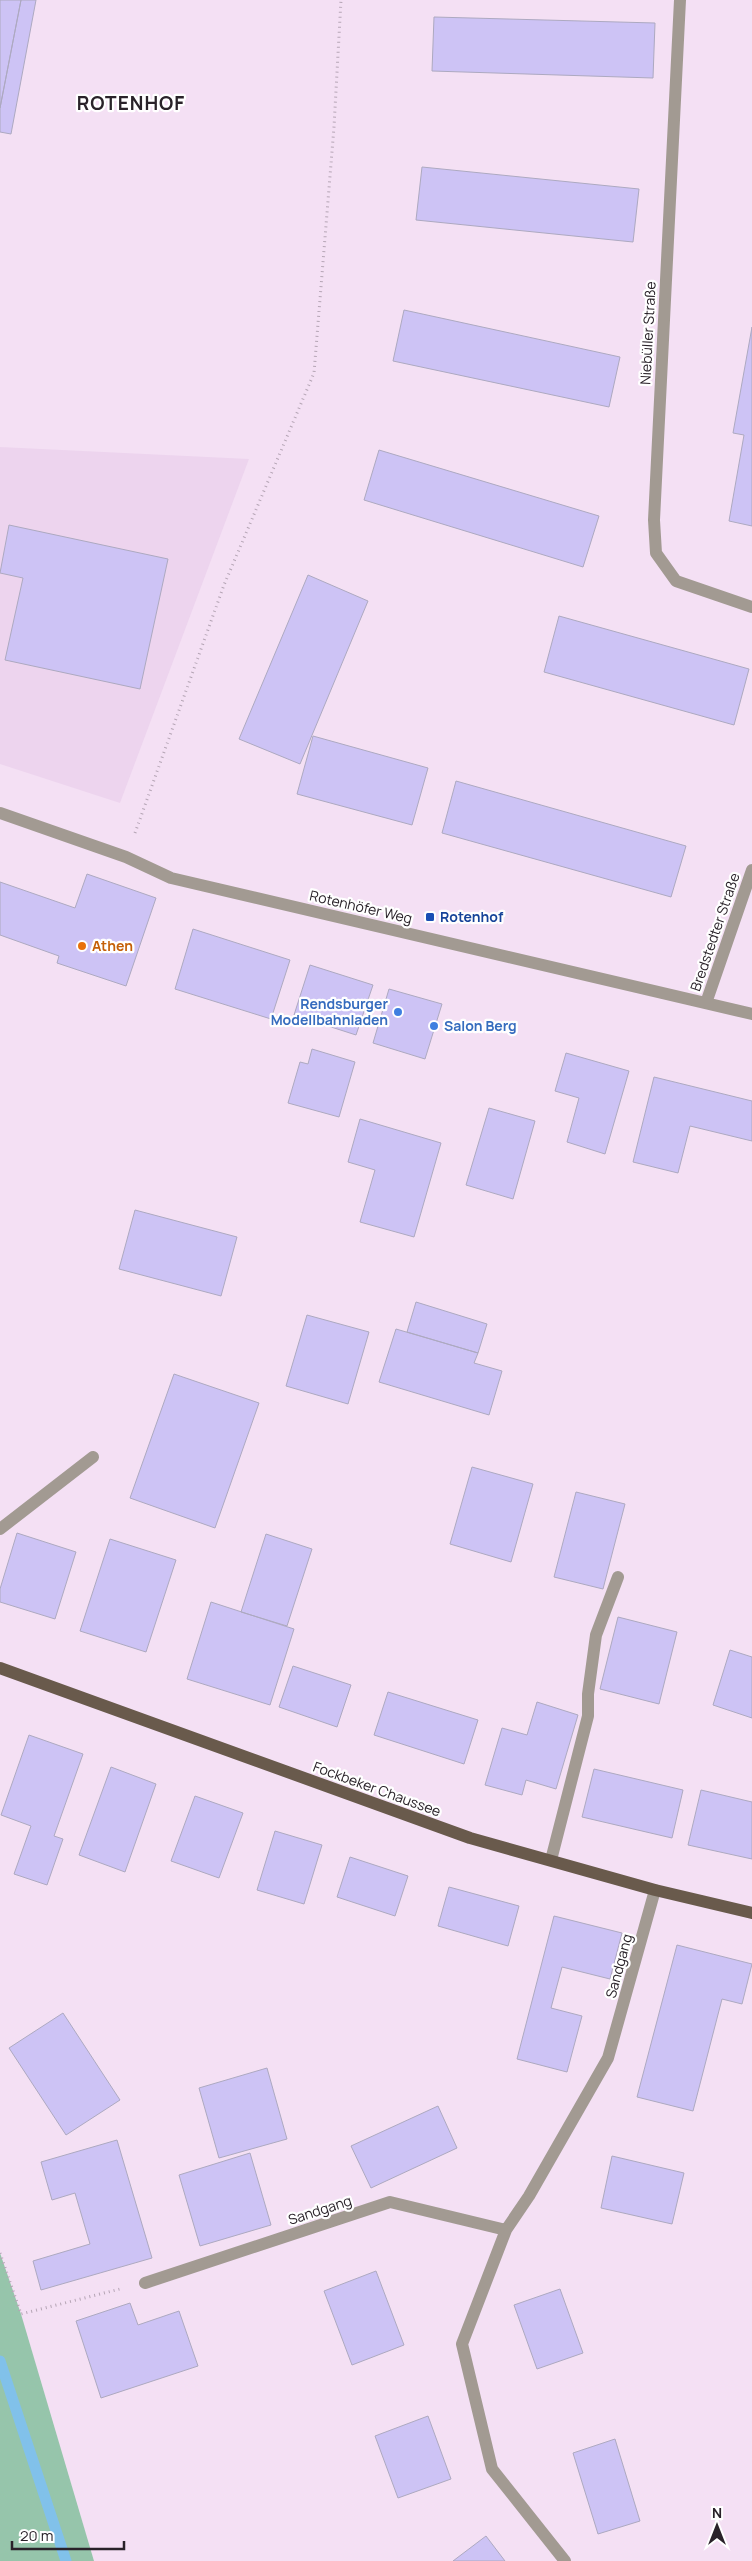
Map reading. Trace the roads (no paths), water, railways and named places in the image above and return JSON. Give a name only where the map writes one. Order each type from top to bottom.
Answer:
[{"type":"main road","name":"Fockbeker Chaussee","points":[[0,1668],[470,1838],[655,1890],[752,1913]]},
{"type":"street","name":"Niebüller Straße","points":[[680,0],[654,520],[656,553],[676,582],[752,607]]},
{"type":"street","name":"Rotenhöfer Weg","points":[[0,814],[126,857],[171,878],[752,1014]]},
{"type":"street","name":"Bredstedter Straße","points":[[706,1003],[752,870]]},
{"type":"street","points":[[0,1529],[93,1457]]},
{"type":"street","points":[[551,1860],[588,1716],[588,1694],[596,1635],[618,1577]]},
{"type":"street","name":"Sandgang","points":[[565,2561],[492,2470],[462,2344],[506,2230],[529,2196],[608,2058],[655,1890]]},
{"type":"street","name":"Sandgang","points":[[145,2283],[390,2202],[506,2230]]},
{"type":"waterway","points":[[0,2361],[66,2561]]},
{"type":"place","name":"Rotenhof","points":[[430,917]]},
{"type":"place","name":"Athen","points":[[82,946]]},
{"type":"place","name":"Rendsburger Modellbahnladen","points":[[398,1012]]},
{"type":"place","name":"Salon Berg","points":[[434,1026]]},
{"type":"district","name":"ROTENHOF","points":[[131,103]]}]
